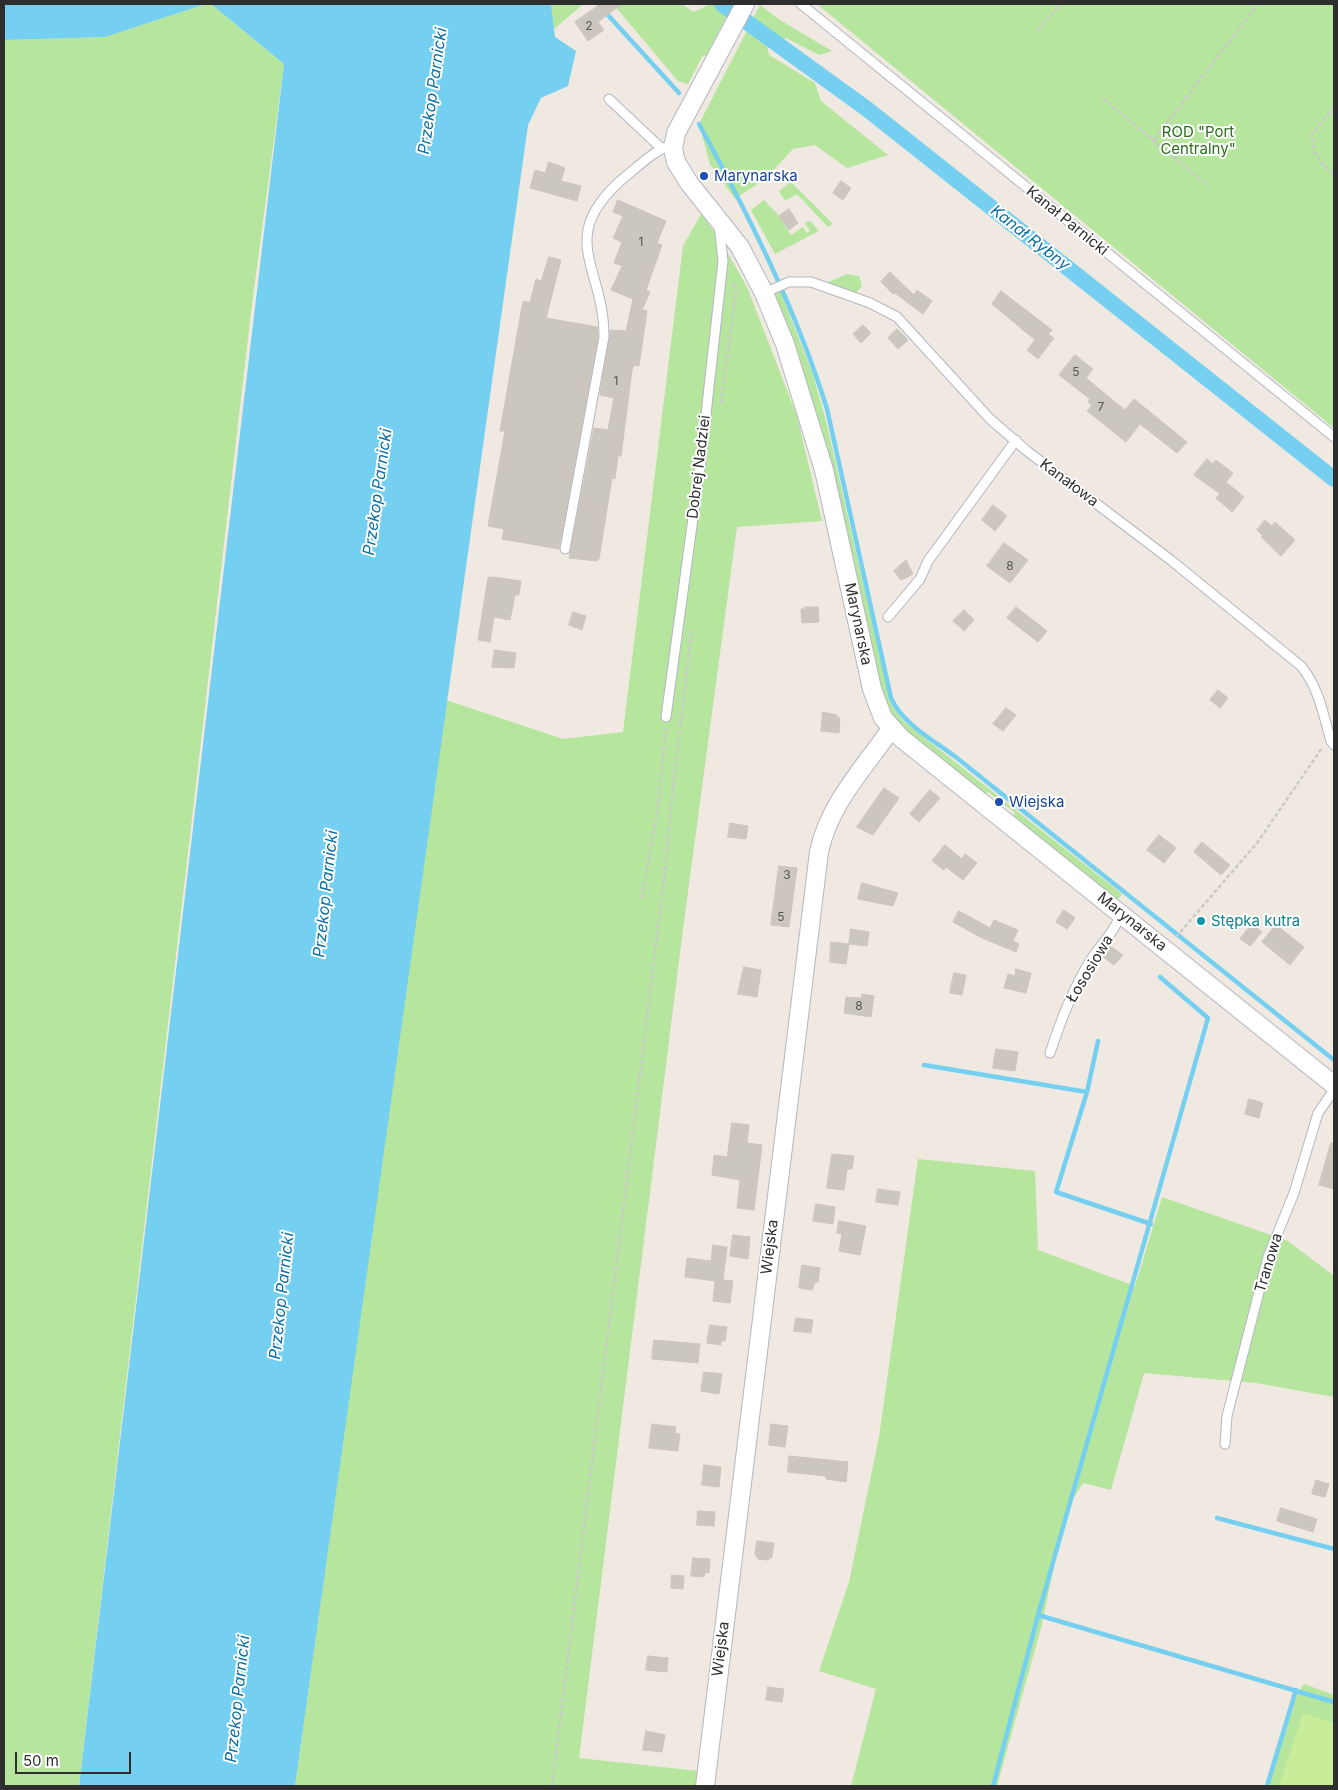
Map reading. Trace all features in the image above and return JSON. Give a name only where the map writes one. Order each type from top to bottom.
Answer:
[{"type":"street","points":[[671,140],[745,5]]},
{"type":"street","name":"Marynarska","points":[[671,140],[674,156],[681,172],[740,247],[768,291],[816,440],[872,689],[877,704],[891,729],[1334,1085]]},
{"type":"street","name":"Wiejska","points":[[705,1786],[819,852],[822,836],[834,809],[891,729]]},
{"type":"lane","name":"Kanał Parnicki","points":[[801,4],[1334,437]]},
{"type":"lane","points":[[565,548],[604,337],[604,320],[589,262],[588,236],[591,221],[595,210],[604,197],[671,140],[608,99]]},
{"type":"lane","name":"Dobrej Nadziei","points":[[666,717],[699,468],[722,261],[717,217]]},
{"type":"lane","name":"Kanałowa","points":[[768,291],[789,282],[801,281],[819,285],[870,303],[897,318],[963,392],[1016,440],[1172,561],[1301,666],[1310,677],[1316,690],[1333,743]]},
{"type":"lane","points":[[888,617],[920,579],[928,562],[1016,440]]},
{"type":"lane","name":"Łososiowa","points":[[1050,1053],[1074,990],[1118,922],[1121,914]]},
{"type":"lane","name":"Tranowa","points":[[1225,1444],[1227,1416],[1268,1257],[1294,1193],[1318,1113],[1334,1090]]},
{"type":"path","points":[[1038,30],[1060,4]]},
{"type":"path","points":[[1154,140],[1258,4]]},
{"type":"path","points":[[1103,98],[1209,187]]},
{"type":"path","points":[[1334,107],[1312,134],[1312,151],[1323,165],[1334,174]]},
{"type":"path","points":[[720,408],[736,290],[722,261]]},
{"type":"path","points":[[552,1786],[664,880],[692,621]]},
{"type":"path","points":[[642,898],[658,808],[666,742],[666,717]]},
{"type":"path","points":[[1174,940],[1257,843],[1321,749],[1333,743]]},
{"type":"green space","points":[[211,4],[284,64],[252,304],[79,1786],[4,1786],[4,40],[105,37]]},
{"type":"green space","points":[[551,4],[579,4],[581,6],[554,29]]},
{"type":"green space","points":[[613,4],[681,4],[694,12],[710,4],[733,4],[706,56],[703,55],[688,84],[678,81]]},
{"type":"green space","name":"ROD \"Port Centralny\"","points":[[817,4],[1334,4],[1334,428]]},
{"type":"green space","points":[[760,5],[780,20],[832,51],[819,55],[786,38],[767,46],[769,55],[815,83],[821,101],[888,155],[847,168],[815,145],[793,149],[766,178],[735,199],[710,164],[699,124]]},
{"type":"green space","points":[[791,182],[833,224],[828,227],[797,194],[785,201],[779,191]]},
{"type":"green space","points":[[764,200],[779,216],[791,235],[803,227],[807,233],[810,231],[805,223],[810,221],[819,231],[775,254],[751,210]]},
{"type":"green space","points":[[701,214],[721,241],[747,287],[797,416],[822,521],[737,527],[683,929],[579,1758],[699,1771],[697,1786],[295,1786],[446,700],[563,739],[623,732],[683,246]]},
{"type":"green space","points":[[847,274],[859,276],[862,286],[856,293],[824,284]]},
{"type":"green space","points":[[780,290],[813,375],[826,421],[890,701],[902,720],[1122,894],[1117,901],[1013,816],[1015,813],[988,792],[986,794],[897,723],[883,697],[852,559],[773,292]]},
{"type":"green space","points":[[918,1159],[1035,1171],[1038,1250],[1135,1286],[1162,1197],[1288,1241],[1334,1276],[1334,1397],[1256,1383],[1144,1373],[1111,1490],[1083,1483],[1066,1510],[1041,1628],[997,1786],[851,1786],[876,1689],[819,1671],[849,1582],[879,1437]]},
{"type":"green space","points":[[1304,1684],[1334,1695],[1334,1786],[1269,1786],[1296,1697]]},
{"type":"green space","points":[[1303,1713],[1334,1723],[1334,1786],[1279,1786]]},
{"type":"water","points":[[4,4],[206,4],[105,37],[4,40]]},
{"type":"water","name":"Przekop Parnicki","points":[[211,4],[551,4],[555,37],[576,51],[568,86],[541,98],[528,125],[295,1786],[79,1786],[284,64]]},
{"type":"building","points":[[601,4],[622,4],[598,22],[604,30],[588,41],[575,22]]},
{"type":"building","points":[[549,162],[565,168],[561,181],[581,186],[577,201],[530,188],[535,170],[545,173]]},
{"type":"building","points":[[841,181],[851,188],[843,200],[833,193]]},
{"type":"building","points":[[618,200],[666,221],[657,243],[662,245],[646,290],[650,292],[642,310],[647,311],[639,366],[634,365],[632,370],[621,456],[618,456],[615,479],[612,478],[599,559],[597,561],[569,558],[594,428],[608,430],[614,398],[600,395],[610,330],[626,331],[633,299],[611,290],[622,266],[614,263],[622,242],[613,238],[623,216],[613,212]]},
{"type":"building","points":[[789,209],[798,223],[789,230],[779,216]]},
{"type":"building","points":[[549,257],[561,260],[546,318],[597,327],[598,337],[559,549],[502,539],[504,529],[488,526],[505,431],[500,431],[522,306],[524,301],[530,303],[536,279],[541,281]]},
{"type":"building","points":[[890,272],[914,295],[917,290],[932,301],[923,314],[895,293],[893,294],[881,282]]},
{"type":"building","points":[[1001,291],[1052,330],[1048,334],[1054,338],[1038,359],[1027,350],[1035,340],[992,304]]},
{"type":"building","points":[[863,325],[871,333],[861,343],[853,334]]},
{"type":"building","points":[[897,329],[908,340],[898,349],[888,338]]},
{"type":"building","points":[[1075,355],[1093,369],[1086,378],[1125,410],[1134,399],[1187,442],[1177,453],[1140,424],[1126,442],[1087,411],[1092,405],[1088,402],[1090,399],[1059,375]]},
{"type":"building","points":[[1207,459],[1213,464],[1216,460],[1233,473],[1226,482],[1244,497],[1232,512],[1216,498],[1220,494],[1194,475]]},
{"type":"building","points":[[993,505],[1007,516],[995,531],[982,520]]},
{"type":"building","points":[[1265,520],[1272,526],[1275,522],[1295,540],[1281,556],[1261,537],[1263,536],[1257,530]]},
{"type":"building","points":[[1004,543],[1028,560],[1010,583],[987,566]]},
{"type":"building","points":[[906,560],[913,574],[901,580],[894,571]]},
{"type":"building","points":[[488,578],[521,581],[519,595],[515,595],[510,620],[494,617],[490,642],[478,640]]},
{"type":"building","points":[[805,607],[818,607],[819,622],[802,623],[801,609],[805,609]]},
{"type":"building","points":[[1016,607],[1047,631],[1038,642],[1007,618]]},
{"type":"building","points":[[964,610],[974,620],[964,631],[953,621]]},
{"type":"building","points":[[573,612],[586,616],[582,630],[569,625]]},
{"type":"building","points":[[495,650],[516,653],[514,668],[492,667]]},
{"type":"building","points":[[1218,690],[1228,698],[1220,708],[1210,700]]},
{"type":"building","points":[[1006,708],[1016,715],[1003,731],[993,724]]},
{"type":"building","points":[[823,712],[837,715],[837,718],[840,718],[839,733],[821,731]]},
{"type":"building","points":[[884,788],[899,798],[873,835],[857,827]]},
{"type":"building","points":[[930,790],[940,798],[919,822],[910,814]]},
{"type":"building","points":[[730,823],[748,826],[746,839],[728,837]]},
{"type":"building","points":[[1159,835],[1176,848],[1164,863],[1147,850]]},
{"type":"building","points":[[1202,842],[1230,865],[1221,875],[1194,852]]},
{"type":"building","points":[[945,845],[962,859],[965,854],[977,863],[963,880],[946,867],[944,870],[932,861]]},
{"type":"building","points":[[779,866],[797,868],[789,927],[771,925]]},
{"type":"building","points":[[862,883],[898,893],[893,906],[858,899]]},
{"type":"building","points":[[1064,910],[1075,918],[1067,929],[1056,922]]},
{"type":"building","points":[[959,911],[990,928],[994,920],[1018,930],[1013,941],[1019,944],[1016,952],[982,938],[953,922]]},
{"type":"building","points":[[1252,924],[1262,932],[1250,946],[1240,939]]},
{"type":"building","points":[[1276,925],[1304,947],[1290,965],[1262,942]]},
{"type":"building","points":[[851,929],[869,932],[867,946],[849,944]]},
{"type":"building","points":[[831,942],[849,944],[846,964],[830,962]]},
{"type":"building","points":[[1110,946],[1123,955],[1114,965],[1103,957]]},
{"type":"building","points":[[744,967],[761,970],[757,997],[738,994]]},
{"type":"building","points":[[1016,969],[1031,973],[1026,993],[1004,988],[1008,974],[1015,976]]},
{"type":"building","points":[[954,973],[966,975],[962,995],[950,993]]},
{"type":"building","points":[[862,994],[874,996],[871,1017],[844,1013],[846,997],[861,998]]},
{"type":"building","points":[[996,1049],[1018,1052],[1015,1071],[993,1068]]},
{"type":"building","points":[[1249,1099],[1263,1103],[1259,1118],[1245,1114]]},
{"type":"building","points":[[732,1123],[749,1125],[747,1143],[762,1145],[754,1210],[737,1208],[740,1180],[712,1175],[714,1155],[727,1157]]},
{"type":"building","points":[[1331,1143],[1334,1144],[1334,1189],[1319,1185]]},
{"type":"building","points":[[832,1154],[854,1156],[852,1169],[847,1169],[844,1190],[827,1188]]},
{"type":"building","points":[[878,1189],[900,1192],[898,1205],[876,1202]]},
{"type":"building","points":[[816,1204],[835,1207],[833,1224],[813,1221]]},
{"type":"building","points":[[839,1221],[866,1226],[860,1255],[839,1251],[842,1234],[837,1233]]},
{"type":"building","points":[[733,1235],[750,1237],[748,1259],[730,1256]]},
{"type":"building","points":[[713,1245],[727,1247],[723,1280],[733,1281],[730,1303],[713,1301],[715,1281],[685,1277],[687,1258],[711,1261]]},
{"type":"building","points":[[802,1265],[820,1268],[818,1282],[815,1282],[812,1290],[799,1288]]},
{"type":"building","points":[[796,1318],[813,1320],[811,1333],[794,1331]]},
{"type":"building","points":[[710,1325],[727,1327],[725,1341],[721,1341],[721,1345],[707,1343]]},
{"type":"building","points":[[654,1340],[700,1344],[698,1363],[652,1359]]},
{"type":"building","points":[[704,1372],[722,1374],[719,1394],[701,1391]]},
{"type":"building","points":[[652,1424],[676,1427],[675,1433],[680,1434],[678,1451],[649,1448]]},
{"type":"building","points":[[771,1424],[788,1426],[785,1447],[769,1445]]},
{"type":"building","points":[[789,1456],[848,1462],[846,1482],[826,1479],[826,1476],[788,1472]]},
{"type":"building","points":[[704,1465],[721,1467],[719,1487],[702,1485]]},
{"type":"building","points":[[1316,1480],[1329,1484],[1325,1497],[1312,1494]]},
{"type":"building","points":[[1281,1508],[1317,1519],[1313,1532],[1277,1521]]},
{"type":"building","points":[[698,1511],[715,1512],[714,1526],[697,1525]]},
{"type":"building","points":[[757,1541],[774,1543],[772,1557],[768,1560],[758,1559],[755,1554]]},
{"type":"building","points":[[693,1558],[710,1559],[709,1573],[705,1572],[704,1577],[691,1576]]},
{"type":"building","points":[[672,1575],[684,1576],[683,1589],[671,1588]]},
{"type":"building","points":[[648,1656],[668,1658],[667,1672],[646,1670]]},
{"type":"building","points":[[768,1687],[784,1689],[782,1702],[766,1700]]},
{"type":"building","points":[[646,1731],[665,1735],[662,1752],[643,1750]]},
{"type":"waterway","name":"Kanał Rybny","points":[[722,4],[867,109],[1334,479]]},
{"type":"waterway","points":[[607,14],[679,93]]},
{"type":"waterway","points":[[699,124],[736,193],[770,264],[815,372],[827,409],[891,698],[896,708],[920,732],[957,758],[1334,1060]]},
{"type":"waterway","points":[[993,1786],[1038,1615],[1208,1018],[1160,977]]},
{"type":"waterway","points":[[1087,1092],[1098,1041]]},
{"type":"waterway","points":[[924,1065],[1087,1092],[1056,1192],[1151,1224]]},
{"type":"waterway","points":[[1217,1518],[1334,1549]]},
{"type":"waterway","points":[[1038,1615],[1334,1702]]},
{"type":"waterway","points":[[1267,1786],[1296,1690]]},
{"type":"place","name":"Marynarska","points":[[704,176]]},
{"type":"place","name":"Wiejska","points":[[999,802]]},
{"type":"place","name":"Stępka kutra","points":[[1201,921]]}]
